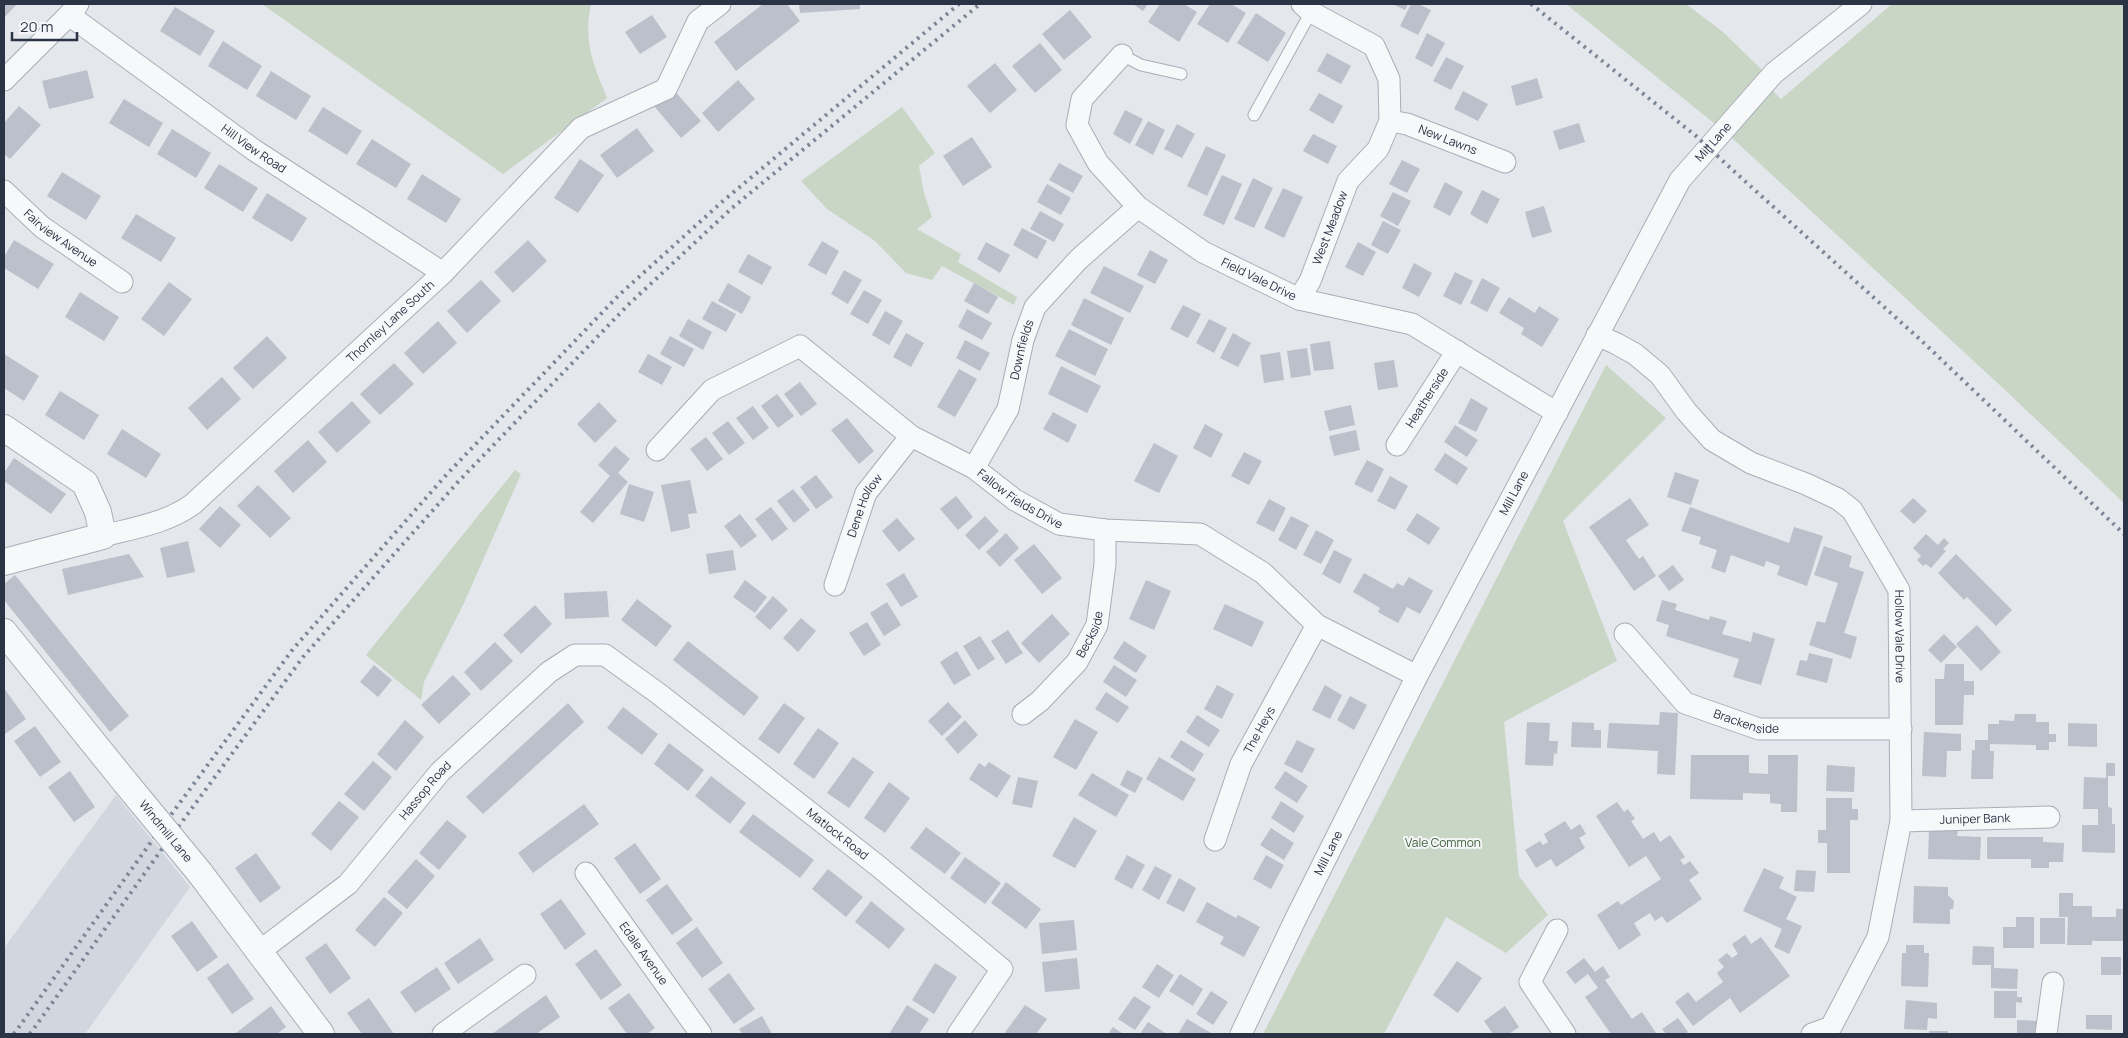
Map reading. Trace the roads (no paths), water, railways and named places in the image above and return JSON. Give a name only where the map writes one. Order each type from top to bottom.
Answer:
[{"type":"street","name":"Thornley Lane South","points":[[4,562],[168,519],[181,513],[193,504],[443,273],[581,128],[666,89],[698,21],[720,4]]},
{"type":"street","name":"Mill Lane","points":[[1241,1034],[1295,920],[1417,676],[1680,180],[1774,72],[1861,4]]},
{"type":"street","name":"West Meadow","points":[[1299,299],[1310,281],[1348,181],[1378,149],[1390,121],[1389,78],[1374,46],[1306,8]]},
{"type":"street","name":"Hill View Road","points":[[74,9],[254,150],[443,273]]},
{"type":"street","points":[[4,80],[74,9]]},
{"type":"street","name":"Field Vale Drive","points":[[1122,55],[1082,99],[1077,125],[1098,163],[1138,207],[1203,252],[1299,299],[1412,324],[1557,413]]},
{"type":"street","name":"New Lawns","points":[[1390,121],[1407,124],[1505,162]]},
{"type":"street","name":"Fairview Avenue","points":[[4,191],[42,227],[122,282]]},
{"type":"street","name":"Downfields","points":[[974,468],[1008,409],[1023,340],[1035,307],[1079,259],[1138,207]]},
{"type":"street","name":"Hollow Vale Drive","points":[[1597,335],[1635,354],[1660,375],[1686,411],[1712,440],[1750,463],[1806,484],[1838,500],[1852,510],[1899,590],[1901,821],[1878,937],[1836,1031],[1812,1034]]},
{"type":"street","name":"Fallow Fields Drive","points":[[657,450],[712,390],[800,346],[912,436],[974,468],[1015,500],[1059,524],[1106,530],[1200,534],[1263,574],[1317,625],[1417,676]]},
{"type":"street","name":"Heatherside","points":[[1397,445],[1457,351]]},
{"type":"street","points":[[4,428],[85,483],[98,512],[104,536]]},
{"type":"street","name":"Dene Hollow","points":[[834,585],[866,493],[912,436]]},
{"type":"street","name":"Beckside","points":[[1023,714],[1040,701],[1077,662],[1097,625],[1106,564],[1106,530]]},
{"type":"street","name":"The Heys","points":[[1215,840],[1241,764],[1317,625]]},
{"type":"street","name":"Windmill Lane","points":[[4,632],[200,873],[321,1034]]},
{"type":"street","name":"Brackenside","points":[[1625,634],[1685,703],[1759,729],[1901,729]]},
{"type":"street","name":"Hassop Road","points":[[260,951],[348,884],[440,772],[549,672],[575,655],[605,655]]},
{"type":"street","name":"Matlock Road","points":[[605,655],[659,694],[878,866],[1002,968],[958,1034]]},
{"type":"street","name":"Juniper Bank","points":[[1901,821],[2048,817]]},
{"type":"street","name":"Edale Avenue","points":[[586,873],[700,1034]]},
{"type":"street","points":[[1557,930],[1530,982],[1565,1034]]},
{"type":"street","points":[[443,1034],[525,975]]},
{"type":"street","points":[[2046,1034],[2053,983]]},
{"type":"lane","points":[[1254,115],[1306,8]]},
{"type":"lane","points":[[1122,55],[1141,65],[1181,74]]},
{"type":"railway","points":[[14,1034],[151,842],[293,649],[447,474],[619,295],[723,201],[959,4]]},
{"type":"railway","points":[[30,1034],[162,849],[303,657],[457,483],[628,305],[732,208],[980,4]]},
{"type":"railway","points":[[1531,4],[1696,136],[1925,344],[2124,534]]},
{"type":"park label","name":"Vale Common","points":[[1443,843]]}]
